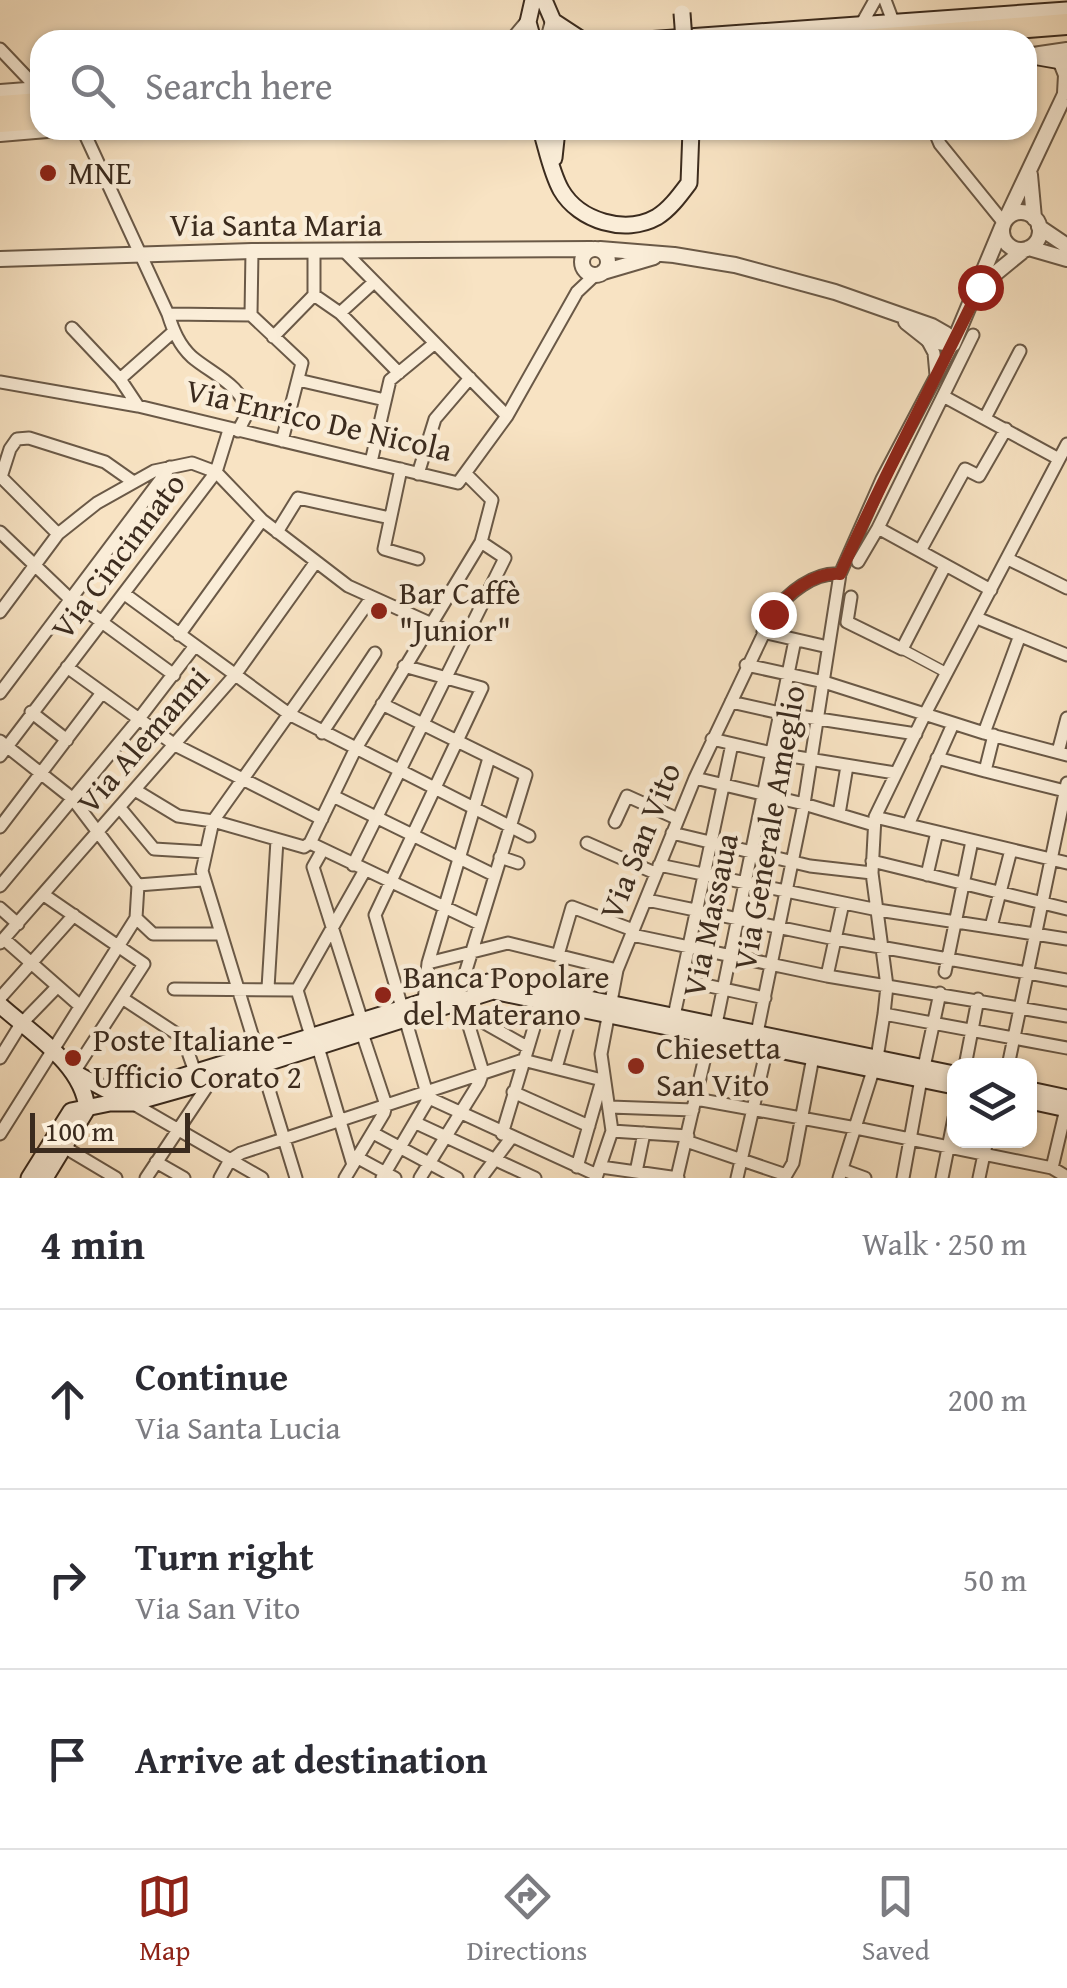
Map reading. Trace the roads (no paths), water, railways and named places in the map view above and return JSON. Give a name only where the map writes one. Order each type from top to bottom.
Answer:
[{"type":"highway","points":[[930,30],[1067,24]]},
{"type":"highway","points":[[1037,38],[1067,36]]},
{"type":"highway","points":[[0,106],[30,97]]},
{"type":"highway","points":[[0,122],[30,120]]},
{"type":"main road","points":[[530,30],[534,0]]},
{"type":"main road","points":[[544,0],[553,21],[567,30]]},
{"type":"main road","points":[[872,30],[894,24],[1067,10]]},
{"type":"main road","points":[[1037,55],[1065,57]]},
{"type":"main road","points":[[544,140],[560,188],[584,213],[598,221],[631,226],[657,217],[689,183],[691,140]]},
{"type":"main road","points":[[553,168],[557,140]]},
{"type":"main road","points":[[402,1014],[424,1002],[462,1001],[496,980],[767,1048],[947,1074]]},
{"type":"main road","points":[[0,1002],[74,1072],[120,1099],[210,1082],[314,1042],[493,991],[573,1008],[674,1016],[758,1032],[875,1064]]},
{"type":"main road","points":[[29,1178],[71,1112],[195,1072],[260,1060]]},
{"type":"main road","points":[[45,1178],[88,1109],[86,1091],[74,1072]]},
{"type":"main road","points":[[923,1073],[947,1083]]},
{"type":"main road","points":[[1037,1092],[1066,1100]]},
{"type":"main road","points":[[1037,1102],[1066,1100]]},
{"type":"street","points":[[862,30],[875,0]]},
{"type":"street","points":[[885,0],[894,24]]},
{"type":"street","points":[[551,30],[553,21]]},
{"type":"street","points":[[521,30],[528,22]]},
{"type":"street","points":[[0,49],[30,84]]},
{"type":"street","points":[[953,344],[1030,164],[1066,91],[1065,57]]},
{"type":"street","points":[[0,92],[30,94]]},
{"type":"street","points":[[0,134],[30,132]]},
{"type":"street","points":[[88,140],[173,332],[189,354],[241,395],[247,414],[234,430]]},
{"type":"street","points":[[938,140],[1004,223],[1007,244],[1067,259]]},
{"type":"street","points":[[980,287],[1038,239],[1030,164]]},
{"type":"street","points":[[1004,223],[1017,213],[1067,246]]},
{"type":"street","points":[[596,249],[608,262],[590,270],[585,253],[596,249]]},
{"type":"street","name":"Via Santa Maria","points":[[0,260],[252,251],[596,249],[674,254],[784,276],[902,318],[942,344],[953,344]]},
{"type":"street","points":[[251,316],[252,251]]},
{"type":"street","points":[[273,336],[314,294],[314,251]]},
{"type":"street","name":"Via Santa Maria","points":[[553,251],[590,270],[674,254]]},
{"type":"street","points":[[344,252],[507,416]]},
{"type":"street","name":"Via Enrico De Nicola","points":[[2,382],[138,406],[458,483],[507,416],[590,270]]},
{"type":"street","points":[[340,313],[374,282]]},
{"type":"street","points":[[314,294],[340,313],[399,372]]},
{"type":"street","points":[[168,314],[251,316],[302,363],[282,441]]},
{"type":"street","points":[[936,380],[929,332],[965,318]]},
{"type":"street","points":[[72,328],[120,379],[138,406]]},
{"type":"street","points":[[120,379],[173,332]]},
{"type":"street","points":[[858,562],[973,335]]},
{"type":"street","points":[[370,462],[390,380],[434,343]]},
{"type":"street","name":"Via Generale Ameglio","points":[[758,1032],[804,804],[840,574],[882,479],[953,344]]},
{"type":"street","points":[[985,418],[1020,351]]},
{"type":"street","points":[[418,474],[435,419],[470,378]]},
{"type":"street","points":[[298,380],[386,400]]},
{"type":"street","points":[[942,396],[1059,458]]},
{"type":"street","points":[[920,551],[965,469],[979,476],[1006,429]]},
{"type":"street","name":"Via Cincinnato","points":[[2,747],[126,594],[216,472],[234,430]]},
{"type":"street","points":[[58,534],[0,477],[18,439],[29,438],[104,462],[132,481]]},
{"type":"street","points":[[865,1178],[841,1174],[875,1064],[884,1014],[886,986],[872,867],[874,821],[925,714],[1067,444]]},
{"type":"street","points":[[0,612],[58,534],[132,481],[192,463],[216,472],[262,520],[348,586],[465,639]]},
{"type":"street","points":[[0,693],[170,467]]},
{"type":"street","points":[[400,470],[384,549],[418,559]]},
{"type":"street","points":[[135,790],[178,816],[213,821],[304,848],[310,843],[355,750],[480,542],[492,500],[466,474]]},
{"type":"street","points":[[277,532],[298,498],[390,518]]},
{"type":"street","points":[[179,635],[262,520]]},
{"type":"street","points":[[878,528],[992,590]]},
{"type":"street","points":[[0,532],[69,598],[174,675]]},
{"type":"street","points":[[404,666],[446,678],[482,688],[374,915],[427,1095],[388,1176],[355,1162],[297,990],[333,926],[377,818],[423,725],[446,678],[465,639],[505,558],[480,542]]},
{"type":"street","points":[[1008,559],[1067,588]]},
{"type":"street","name":"Via Alemanni","points":[[2,941],[235,675],[315,563]]},
{"type":"street","points":[[902,649],[944,566]]},
{"type":"street","name":"Via San Vito","points":[[598,1173],[612,1131],[601,1054],[617,970],[657,869],[762,632],[781,602],[818,576],[840,574]]},
{"type":"street","points":[[126,594],[289,714],[529,836]]},
{"type":"street","points":[[296,1178],[202,880],[213,821],[372,597]]},
{"type":"street","points":[[850,597],[847,622],[948,673]]},
{"type":"street","points":[[976,618],[1067,656]]},
{"type":"street","points":[[762,632],[828,647]]},
{"type":"street","points":[[986,771],[989,734],[1019,638]]},
{"type":"street","name":"Via Massaua","points":[[716,1024],[795,640]]},
{"type":"street","points":[[0,886],[194,647]]},
{"type":"street","points":[[322,733],[375,653]]},
{"type":"street","points":[[746,666],[824,682],[954,724],[1062,753],[1067,718]]},
{"type":"street","points":[[67,667],[175,745],[322,820]]},
{"type":"street","points":[[0,827],[101,694]]},
{"type":"street","points":[[731,702],[916,734]]},
{"type":"street","points":[[382,704],[526,776],[471,952],[462,1001],[481,1078],[420,1178]]},
{"type":"street","points":[[31,712],[67,740]]},
{"type":"street","points":[[908,825],[954,724]]},
{"type":"street","points":[[712,739],[895,773]]},
{"type":"street","points":[[674,1016],[732,744]]},
{"type":"street","points":[[0,1134],[136,918],[138,886],[72,798],[2,747]]},
{"type":"street","points":[[424,1002],[428,964],[489,758]]},
{"type":"street","points":[[937,758],[1066,787],[1010,1058]]},
{"type":"street","points":[[839,814],[847,766]]},
{"type":"street","points":[[695,778],[839,814],[908,825],[1067,863]]},
{"type":"street","points":[[333,796],[494,875]]},
{"type":"street","points":[[615,822],[627,796],[678,819]]},
{"type":"street","points":[[120,808],[154,850],[206,852]]},
{"type":"street","points":[[927,874],[937,832]]},
{"type":"street","points":[[672,833],[792,861],[927,874],[1067,908]]},
{"type":"street","points":[[268,988],[277,840]]},
{"type":"street","points":[[945,972],[972,841]]},
{"type":"street","points":[[310,843],[480,924]]},
{"type":"street","points":[[587,843],[657,869],[1067,940]]},
{"type":"street","points":[[322,850],[313,868],[386,1105],[345,1178]]},
{"type":"street","points":[[991,926],[1010,850]]},
{"type":"street","points":[[500,857],[518,863]]},
{"type":"street","points":[[138,886],[202,880]]},
{"type":"street","points":[[44,895],[144,964],[74,1072]]},
{"type":"street","points":[[647,900],[835,939],[1067,980]]},
{"type":"street","points":[[827,976],[843,903]]},
{"type":"street","points":[[0,908],[18,924]]},
{"type":"street","points":[[558,956],[572,908],[633,933],[689,947],[827,976],[1067,1016]]},
{"type":"street","points":[[0,1002],[74,915]]},
{"type":"street","points":[[136,918],[153,934],[220,934]]},
{"type":"street","points":[[2,941],[79,1005]]},
{"type":"street","points":[[428,964],[508,943],[617,970]]},
{"type":"street","points":[[982,978],[984,964]]},
{"type":"street","points":[[682,980],[765,998]]},
{"type":"street","points":[[0,1058],[21,1024],[56,988]]},
{"type":"street","points":[[174,988],[297,990]]},
{"type":"street","points":[[904,1178],[940,993]]},
{"type":"street","points":[[122,998],[183,1038],[195,1072]]},
{"type":"street","points":[[967,1058],[978,999]]},
{"type":"street","points":[[462,1001],[526,1047]]},
{"type":"street","points":[[482,1178],[507,1136],[513,1092],[542,1001]]},
{"type":"street","points":[[556,1068],[573,1008]]},
{"type":"street","points":[[884,1014],[1067,1048]]},
{"type":"street","points":[[737,1178],[767,1048]]},
{"type":"street","points":[[612,1131],[687,1139],[786,1175],[792,1163],[813,1057]]},
{"type":"street","points":[[220,1178],[230,1160],[241,1153],[481,1078],[523,1060],[602,1080],[589,1126],[571,1165],[557,1178]]},
{"type":"street","points":[[427,1095],[571,1165],[598,1173],[636,1172],[677,1178],[704,1061]]},
{"type":"street","points":[[146,1178],[210,1082]]},
{"type":"street","points":[[513,1092],[589,1126]]},
{"type":"street","points":[[120,1099],[262,1178]]},
{"type":"street","points":[[1052,1168],[1066,1100]]},
{"type":"street","points":[[610,1107],[694,1105],[754,1111],[947,1148]]},
{"type":"street","points":[[416,1123],[535,1178]]},
{"type":"street","points":[[373,1133],[457,1178]]},
{"type":"street","points":[[636,1172],[644,1133]]},
{"type":"street","points":[[64,1146],[116,1178]]},
{"type":"street","points":[[942,1178],[948,1148],[1052,1168],[1067,1177]]},
{"type":"street","points":[[979,1178],[985,1148]]},
{"type":"street","points":[[156,1162],[184,1178]]},
{"type":"place","name":"MNE","points":[[48,173]]},
{"type":"place","name":"Bar Caffè \"Junior\"","points":[[379,611]]},
{"type":"place","name":"Banca Popolare del Materano","points":[[383,995]]},
{"type":"place","name":"Poste Italiane - Ufficio Corato 2","points":[[73,1058]]},
{"type":"place","name":"Chiesetta San Vito","points":[[636,1066]]}]
